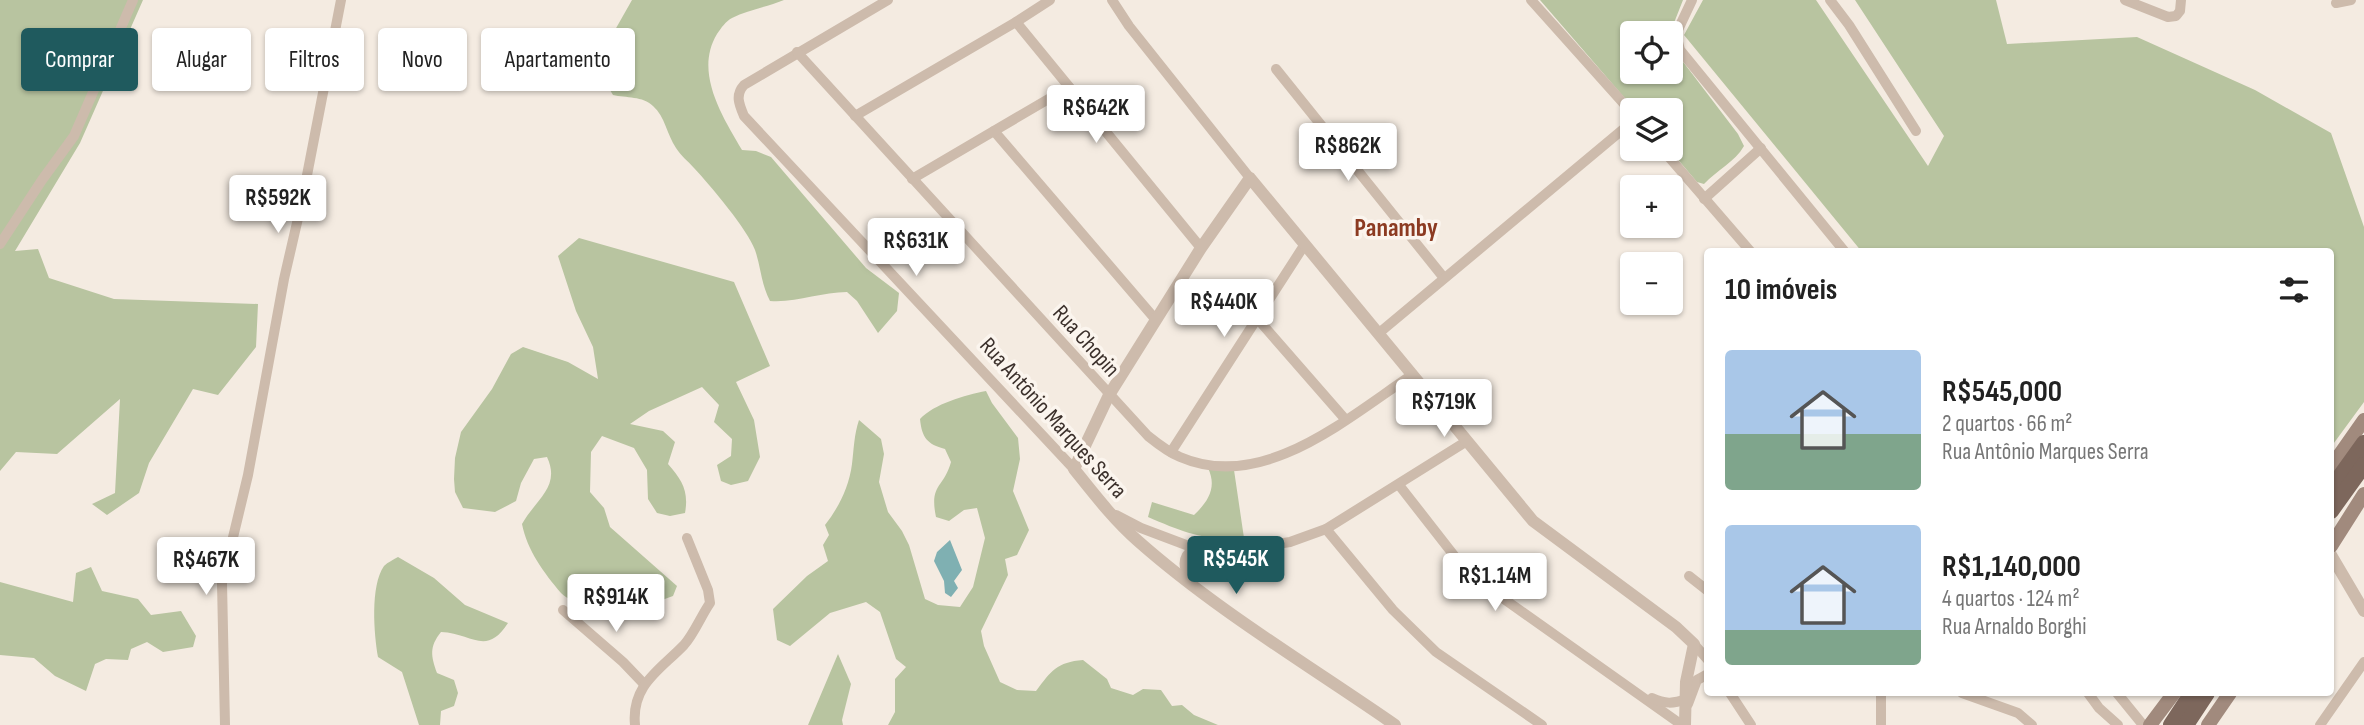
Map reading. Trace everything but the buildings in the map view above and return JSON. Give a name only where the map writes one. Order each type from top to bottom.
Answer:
[{"type":"main road","points":[[2334,463],[2364,420]]},
{"type":"main road","points":[[2334,500],[2364,443]]},
{"type":"main road","points":[[2334,502],[2364,465]]},
{"type":"main road","points":[[2334,541],[2364,494]]},
{"type":"main road","points":[[2150,725],[2172,696]]},
{"type":"main road","points":[[2171,725],[2190,696]]},
{"type":"main road","points":[[2186,725],[2205,696]]},
{"type":"main road","points":[[2208,725],[2228,696]]},
{"type":"street","points":[[0,244],[74,136],[133,0]]},
{"type":"street","points":[[225,725],[222,583],[248,475],[284,279],[341,0]]},
{"type":"street","points":[[797,52],[888,0]]},
{"type":"street","points":[[855,116],[1050,0]]},
{"type":"street","points":[[1112,0],[1129,26],[1250,178],[1533,521],[1676,627],[1704,655]]},
{"type":"street","points":[[1531,0],[1620,99]]},
{"type":"street","points":[[1692,0],[1676,34],[1680,50],[1842,248]]},
{"type":"street","points":[[1830,0],[1849,24],[1916,131]]},
{"type":"street","points":[[2125,0],[2168,17],[2176,16],[2180,11],[2181,0]]},
{"type":"street","points":[[2336,3],[2351,0]]},
{"type":"street","points":[[1016,22],[1201,248]]},
{"type":"street","name":"Rua Antônio Marques Serra","points":[[797,52],[744,85],[738,95],[744,116],[1138,541],[1190,582],[1395,725]]},
{"type":"street","name":"Rua Chopin","points":[[797,52],[1109,395],[1148,436],[1171,452],[1209,465],[1238,466],[1261,463],[1288,454],[1412,375]]},
{"type":"street","points":[[1276,69],[1444,278]]},
{"type":"street","points":[[912,179],[1069,87]]},
{"type":"street","points":[[994,131],[1156,320]]},
{"type":"street","points":[[1379,333],[1620,132]]},
{"type":"street","points":[[1704,199],[1761,148]]},
{"type":"street","points":[[1672,161],[1747,248]]},
{"type":"street","points":[[1074,470],[1109,395],[1201,248],[1250,178]]},
{"type":"street","points":[[1171,452],[1305,244]]},
{"type":"street","points":[[1256,317],[1345,419]]},
{"type":"street","points":[[1109,511],[1141,528],[1194,548],[1268,546],[1290,542],[1325,529],[1467,441]]},
{"type":"street","points":[[1399,485],[1456,558],[1480,582],[1683,725],[1688,669],[1694,644]]},
{"type":"street","points":[[1325,529],[1393,610],[1436,652],[1542,725]]},
{"type":"street","points":[[635,725],[635,703],[645,684],[685,645],[710,603],[708,590],[687,538]]},
{"type":"street","points":[[1190,582],[1183,565],[1194,548]]},
{"type":"street","points":[[2334,560],[2364,611]]},
{"type":"street","points":[[1689,576],[1704,587]]},
{"type":"street","points":[[563,610],[615,654],[645,684]]},
{"type":"street","points":[[2320,725],[2364,662]]},
{"type":"street","points":[[1686,703],[1697,680],[1704,676]]},
{"type":"street","points":[[1636,691],[1664,704],[1686,703]]},
{"type":"street","points":[[1732,696],[1751,725]]},
{"type":"street","points":[[1881,696],[1881,725]]},
{"type":"street","points":[[1970,696],[2018,713],[2032,725]]},
{"type":"street","points":[[2091,696],[2120,724],[2131,723],[2135,716]]},
{"type":"street","points":[[2119,696],[2143,725]]},
{"type":"green space","points":[[0,0],[143,0],[131,28],[21,28],[21,91],[103,91],[80,143],[15,251],[38,249],[49,278],[114,299],[258,304],[256,347],[218,395],[193,389],[149,463],[139,493],[107,515],[92,504],[115,493],[120,399],[57,454],[16,452],[0,471]]},
{"type":"green space","points":[[632,0],[784,0],[738,15],[722,27],[711,48],[708,63],[713,94],[742,150],[756,151],[771,157],[866,268],[899,293],[897,311],[878,333],[857,301],[847,292],[770,301],[751,241],[718,196],[678,151],[657,110],[644,100],[613,95],[611,91],[635,91],[635,28],[616,28]]},
{"type":"green space","points":[[1540,0],[1683,0],[1675,21],[1620,21],[1620,84],[1683,84],[1683,62],[1738,134],[1744,146],[1704,184],[1697,182],[1679,161],[1683,161],[1683,98],[1625,98]]},
{"type":"green space","points":[[1703,0],[1816,0],[1928,166],[1944,136],[1855,0],[1996,0],[2007,44],[2137,37],[2255,90],[2331,133],[2364,227],[2364,402],[2334,443],[2334,248],[1859,248],[1684,35]]},
{"type":"green space","points":[[579,238],[734,282],[770,366],[736,382],[754,420],[760,457],[748,481],[731,485],[721,481],[717,465],[731,456],[732,439],[714,422],[719,405],[702,387],[649,411],[630,424],[663,431],[675,442],[668,464],[683,486],[686,498],[685,513],[670,516],[657,513],[648,499],[647,470],[634,448],[602,436],[591,452],[590,492],[604,508],[610,527],[677,586],[673,596],[662,600],[623,588],[586,607],[561,593],[532,552],[522,524],[549,485],[551,467],[547,457],[534,459],[521,483],[516,501],[495,512],[463,508],[455,492],[455,458],[461,432],[492,389],[511,354],[523,347],[568,362],[598,379],[593,347],[576,311],[558,256]]},
{"type":"green space","points":[[986,391],[1018,438],[1020,459],[1013,491],[1029,530],[1017,555],[1005,559],[1008,575],[981,631],[984,646],[1000,682],[1017,690],[1036,691],[1061,665],[1083,660],[1107,679],[1111,688],[1133,695],[1143,689],[1161,690],[1172,706],[1182,705],[1194,715],[1218,725],[888,725],[895,712],[895,679],[906,667],[896,659],[880,612],[866,602],[830,613],[790,646],[777,640],[773,609],[807,576],[828,561],[823,545],[829,535],[825,525],[846,489],[859,420],[881,439],[884,454],[879,482],[888,512],[909,545],[925,599],[938,605],[960,607],[973,587],[985,538],[977,508],[964,510],[949,521],[936,517],[934,498],[951,462],[945,449],[926,439],[920,419],[941,405]]},
{"type":"green space","points":[[1208,468],[1234,470],[1244,538],[1217,538],[1194,534],[1148,517],[1152,502],[1194,515],[1210,493],[1212,481]]},
{"type":"green space","points":[[398,557],[434,578],[465,605],[508,623],[493,639],[485,641],[441,632],[437,637],[432,652],[437,673],[454,680],[458,693],[454,706],[441,711],[440,725],[419,725],[402,672],[378,657],[374,623],[377,585],[384,566]]},
{"type":"green space","points":[[91,567],[102,591],[138,599],[151,615],[181,611],[196,636],[193,647],[163,652],[147,642],[131,649],[128,660],[106,659],[95,664],[86,691],[55,676],[34,658],[0,655],[0,582],[73,602],[76,573]]},
{"type":"green space","points":[[838,654],[851,684],[843,725],[808,725]]},
{"type":"water","points":[[950,540],[962,570],[954,581],[958,588],[951,597],[945,593],[944,581],[934,561],[937,552]]},
{"type":"district","name":"Panamby","points":[[1396,228]]}]
